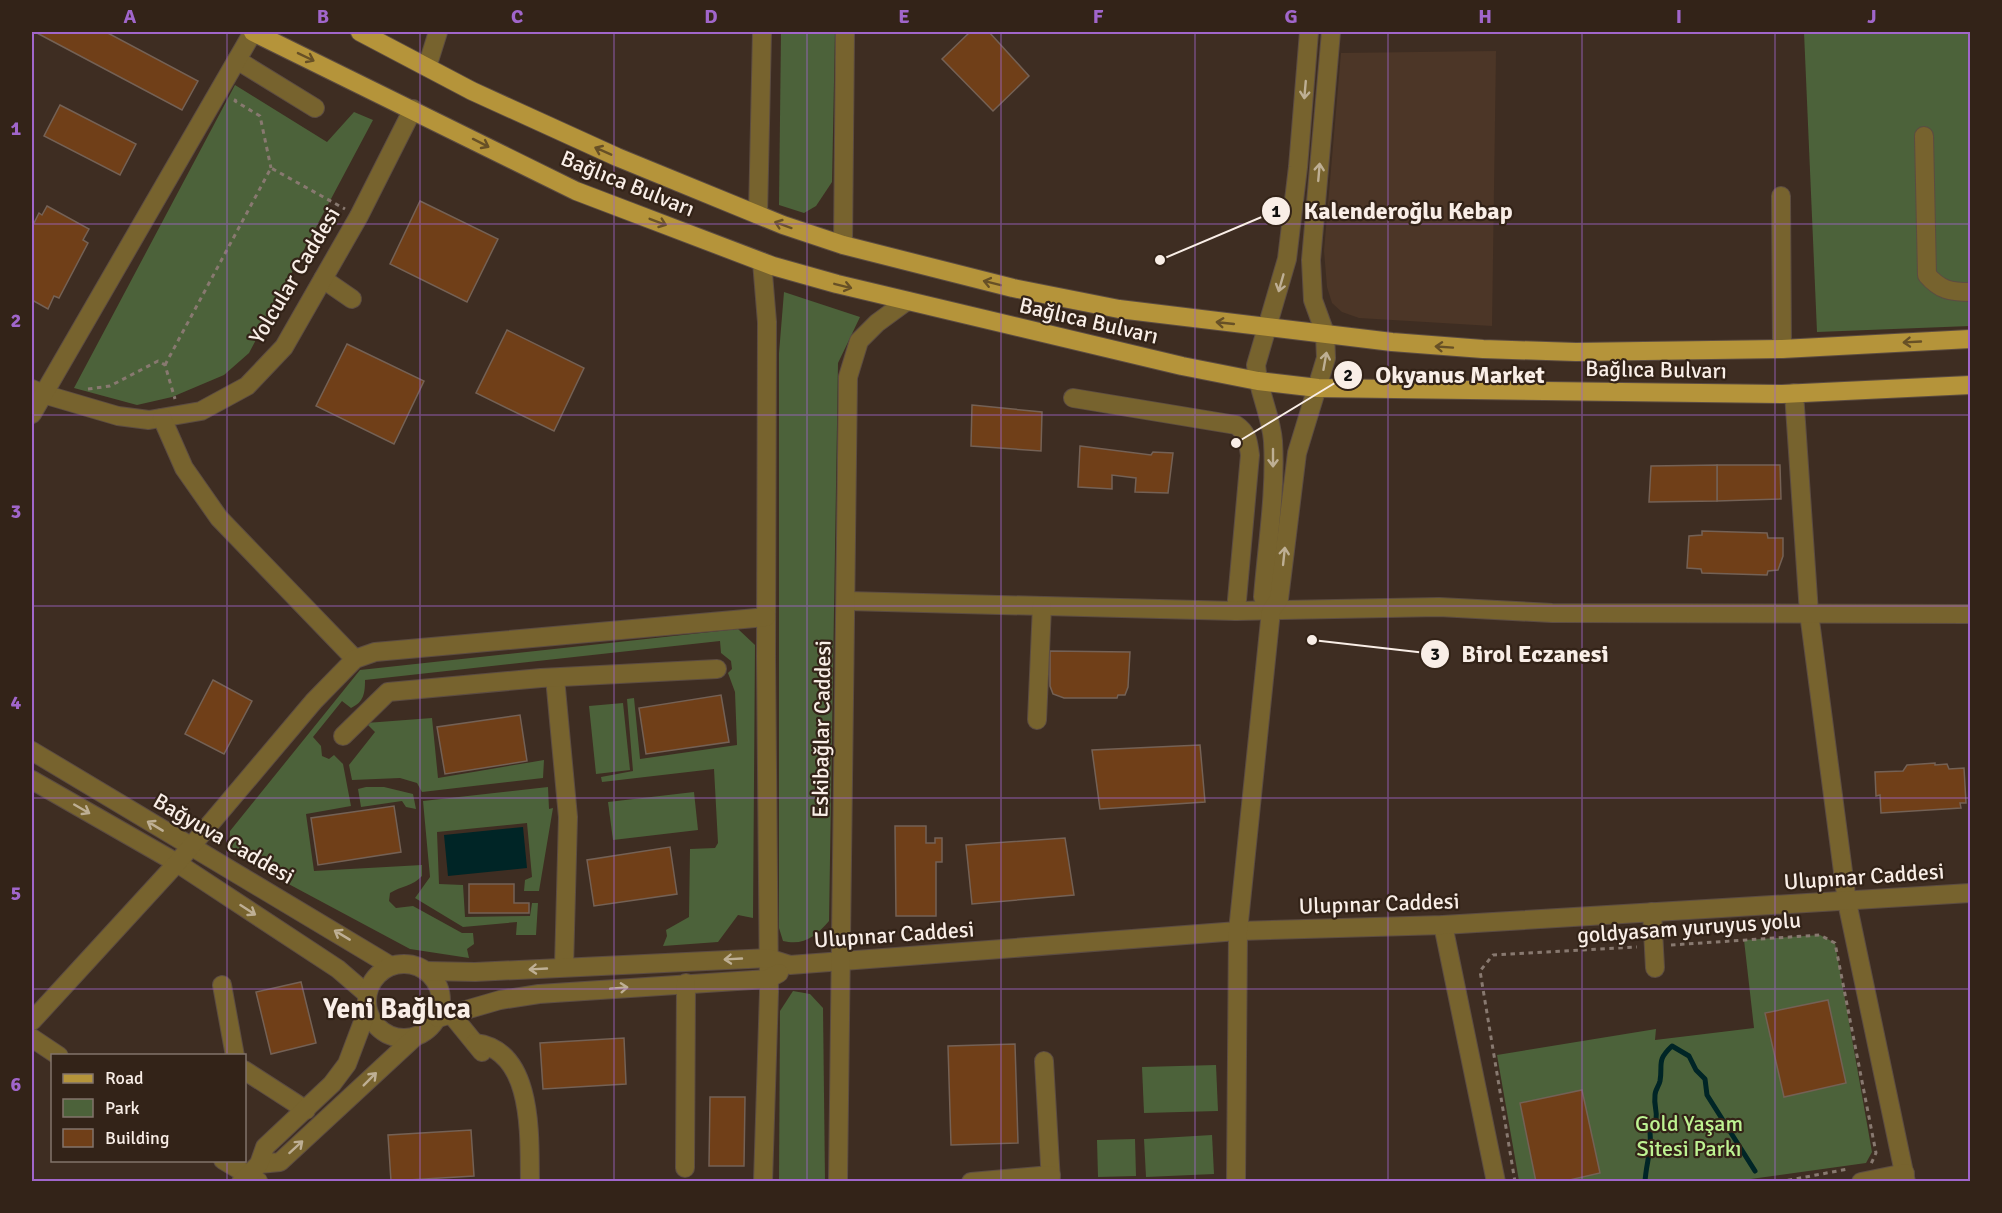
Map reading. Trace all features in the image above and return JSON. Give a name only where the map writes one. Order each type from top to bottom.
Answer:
[{"type":"main road","name":"Bağlıca Bulvarı","points":[[253,32],[576,191],[762,262],[837,285],[1171,364],[1258,381],[1318,388],[1794,393],[1971,385]]},
{"type":"main road","name":"Bağlıca Bulvarı","points":[[360,32],[472,92],[590,145],[758,215],[843,245],[1013,288],[1119,309],[1439,347],[1495,350],[1576,352],[1782,349],[1971,339]]},
{"type":"street","points":[[32,414],[37,392],[253,32]]},
{"type":"street","points":[[427,67],[438,32]]},
{"type":"street","points":[[758,215],[762,32]]},
{"type":"street","points":[[843,245],[845,32]]},
{"type":"street","points":[[1271,611],[1263,597],[1274,464],[1273,439],[1256,365],[1266,327],[1281,286],[1287,259],[1298,167],[1309,32]]},
{"type":"street","points":[[1236,1182],[1238,931],[1271,611],[1279,599],[1296,453],[1326,358],[1325,333],[1313,300],[1311,260],[1331,32]]},
{"type":"street","points":[[237,60],[315,108]]},
{"type":"street","name":"Yolcular Caddesi","points":[[37,392],[118,416],[149,420],[201,411],[247,386],[284,347],[359,216],[413,109]]},
{"type":"street","points":[[1924,136],[1927,275],[1937,287],[1944,290],[1971,292]]},
{"type":"street","points":[[1781,196],[1782,349]]},
{"type":"street","points":[[762,262],[767,322],[768,958],[763,1182]]},
{"type":"street","points":[[323,279],[352,299]]},
{"type":"street","name":"Eskibağlar Caddesi","points":[[838,1182],[848,377],[859,342],[877,323],[907,300]]},
{"type":"street","points":[[1794,393],[1809,613],[1847,902],[1905,1177],[1863,1172]]},
{"type":"street","points":[[1073,398],[1236,425],[1243,430],[1248,438],[1250,455],[1236,612]]},
{"type":"street","points":[[170,416],[184,468],[219,518],[355,659]]},
{"type":"street","points":[[847,601],[1236,612],[1439,608],[1552,613],[1971,614]]},
{"type":"street","points":[[1037,720],[1042,606]]},
{"type":"street","points":[[32,1021],[177,863],[314,701],[355,659],[375,652],[766,617]]},
{"type":"street","points":[[344,736],[388,692],[555,678],[717,669]]},
{"type":"street","points":[[555,678],[568,817],[564,967]]},
{"type":"street","name":"Bağyuva Caddesi","points":[[32,752],[391,966]]},
{"type":"street","name":"Bağyuva Caddesi","points":[[32,780],[177,863],[338,969],[367,1002]]},
{"type":"street","name":"Ulupınar Caddesi","points":[[426,971],[475,972],[768,958],[790,965],[1238,931],[1443,925],[1971,893]]},
{"type":"street","points":[[1652,912],[1655,968]]},
{"type":"street","points":[[1443,925],[1496,1182]]},
{"type":"street","points":[[252,1176],[265,1148],[332,1084],[347,1064],[375,976],[391,966],[403,963],[426,971],[435,980],[441,992],[444,1016],[480,1049],[497,1051],[512,1068],[528,1108],[530,1182]]},
{"type":"street","name":"Ulupınar Caddesi","points":[[768,980],[790,965]]},
{"type":"street","points":[[252,1176],[280,1162],[415,1037],[424,1033],[444,1016],[500,1000],[539,994],[686,983],[768,980]]},
{"type":"street","points":[[685,1168],[686,983]]},
{"type":"street","points":[[222,985],[235,1054]]},
{"type":"street","points":[[367,1002],[371,1020],[385,1034],[395,1038],[415,1037]]},
{"type":"street","points":[[32,1038],[56,1054]]},
{"type":"street","points":[[971,1182],[1051,1178],[1044,1061]]},
{"type":"street","points":[[246,1071],[310,1106]]},
{"type":"street","points":[[225,1162],[252,1176]]},
{"type":"path","points":[[170,416],[165,365],[272,168],[260,116],[235,101],[253,70]]},
{"type":"path","points":[[272,168],[359,216]]},
{"type":"path","points":[[68,402],[86,389],[110,386],[158,361],[165,365]]},
{"type":"path","name":"goldyasam yuruyus yolu","points":[[1515,1182],[1480,971],[1493,955],[1820,935],[1835,943],[1876,1153],[1863,1172]]},
{"type":"path","points":[[1779,1182],[1863,1172]]},
{"type":"shaded area","points":[[1496,51],[1492,326],[1359,318],[1342,312],[1332,303],[1327,287],[1324,251],[1341,53]]},
{"type":"green space","points":[[781,32],[835,32],[832,182],[816,206],[804,213],[779,205]]},
{"type":"green space","points":[[1804,32],[1970,32],[1970,326],[1817,332]]},
{"type":"green space","points":[[235,85],[327,142],[354,112],[373,120],[249,353],[224,375],[172,397],[137,405],[74,388]]},
{"type":"green space","points":[[784,292],[860,317],[838,363],[829,921],[814,935],[797,942],[783,941],[779,928],[779,353]]},
{"type":"green space","points":[[738,629],[755,645],[753,918],[738,915],[718,942],[663,946],[667,936],[666,930],[689,917],[690,849],[715,848],[718,843],[714,769],[602,782],[601,777],[633,771],[627,699],[634,698],[640,759],[737,745],[735,692],[728,673],[732,669],[731,661],[721,653],[720,641],[365,680],[364,693],[359,703],[351,708],[342,701],[313,737],[321,746],[322,756],[329,759],[334,755],[343,764],[351,806],[306,814],[314,871],[422,865],[422,876],[415,882],[390,893],[389,901],[396,908],[413,906],[462,933],[473,933],[474,944],[467,949],[469,958],[410,949],[229,852],[230,831],[360,670]]},
{"type":"green space","points":[[623,703],[630,770],[596,774],[589,706]]},
{"type":"green space","points":[[432,718],[438,778],[544,760],[543,778],[422,792],[417,783],[400,778],[352,780],[349,765],[375,732],[366,723]]},
{"type":"green space","points":[[384,787],[413,794],[416,809],[406,807],[402,801],[361,807],[358,789]]},
{"type":"green space","points":[[548,787],[549,809],[553,808],[539,891],[524,891],[525,880],[532,877],[527,823],[437,832],[439,884],[463,885],[465,917],[530,916],[532,903],[538,903],[536,935],[516,935],[517,922],[463,927],[415,898],[430,877],[423,801]]},
{"type":"green space","points":[[694,792],[698,830],[613,840],[608,802]]},
{"type":"green space","name":"Gold Yaşam Sitesi Parkı","points":[[1820,935],[1835,943],[1872,1152],[1866,1163],[1736,1181],[1519,1181],[1497,1055],[1656,1029],[1655,1040],[1754,1028],[1744,940]]},
{"type":"green space","points":[[793,991],[810,994],[823,1008],[825,1181],[779,1181],[780,1011]]},
{"type":"green space","points":[[1216,1065],[1218,1111],[1144,1113],[1142,1067]]},
{"type":"green space","points":[[1212,1135],[1214,1174],[1146,1177],[1144,1139]]},
{"type":"green space","points":[[1135,1139],[1136,1176],[1098,1177],[1097,1140]]},
{"type":"water","points":[[523,827],[527,868],[448,876],[444,835]]},
{"type":"building","points":[[35,32],[106,32],[198,81],[182,110]]},
{"type":"building","points":[[970,32],[989,32],[1029,76],[993,111],[942,59]]},
{"type":"building","points":[[60,105],[136,144],[120,175],[44,136]]},
{"type":"building","points":[[420,201],[498,239],[467,302],[390,264]]},
{"type":"building","points":[[47,206],[89,229],[83,240],[88,243],[59,298],[54,296],[48,309],[32,300],[32,227],[39,213],[42,215]]},
{"type":"building","points":[[507,330],[584,368],[554,431],[476,393]]},
{"type":"building","points":[[347,344],[424,381],[394,444],[316,406]]},
{"type":"building","points":[[972,405],[1042,412],[1041,451],[971,446]]},
{"type":"building","points":[[1080,446],[1151,455],[1153,452],[1173,453],[1168,493],[1135,492],[1136,478],[1112,475],[1112,489],[1078,487]]},
{"type":"building","points":[[1717,465],[1780,465],[1781,499],[1717,501]]},
{"type":"building","points":[[1717,465],[1717,501],[1649,502],[1651,466]]},
{"type":"building","points":[[1702,531],[1767,533],[1768,538],[1783,538],[1783,556],[1778,570],[1768,571],[1767,575],[1702,573],[1701,569],[1687,568],[1689,536],[1702,535]]},
{"type":"building","points":[[1050,651],[1130,652],[1128,687],[1125,695],[1118,695],[1117,698],[1064,698],[1053,694],[1050,686]]},
{"type":"building","points":[[213,680],[252,701],[224,754],[185,734]]},
{"type":"building","points":[[721,695],[729,742],[646,754],[639,708]]},
{"type":"building","points":[[520,715],[527,761],[445,774],[437,727]]},
{"type":"building","points":[[1200,745],[1205,802],[1100,809],[1092,750]]},
{"type":"building","points":[[1935,763],[1935,765],[1947,764],[1949,769],[1964,768],[1966,803],[1960,803],[1961,808],[1881,813],[1880,795],[1876,796],[1875,772],[1903,771],[1907,765]]},
{"type":"building","points":[[394,806],[401,852],[318,865],[311,818]]},
{"type":"building","points":[[895,826],[926,826],[926,843],[935,843],[935,838],[942,838],[942,862],[936,862],[936,916],[896,916]]},
{"type":"building","points":[[1065,838],[1074,895],[972,904],[966,845]]},
{"type":"building","points":[[670,847],[677,894],[594,906],[587,860]]},
{"type":"building","points":[[469,884],[514,884],[514,903],[529,903],[529,913],[469,913]]},
{"type":"building","points":[[301,982],[316,1043],[271,1054],[256,992]]},
{"type":"building","points":[[1828,1000],[1846,1083],[1784,1097],[1765,1013]]},
{"type":"building","points":[[624,1038],[626,1084],[543,1089],[540,1043]]},
{"type":"building","points":[[1015,1044],[1018,1143],[951,1145],[948,1046]]},
{"type":"building","points":[[1582,1090],[1600,1173],[1561,1182],[1536,1182],[1520,1103]]},
{"type":"building","points":[[710,1097],[745,1097],[744,1166],[709,1166]]},
{"type":"building","points":[[471,1130],[474,1176],[391,1181],[388,1135]]},
{"type":"waterway","points":[[1645,1182],[1650,1132],[1656,1121],[1655,1095],[1660,1081],[1661,1063],[1664,1055],[1672,1046],[1689,1056],[1696,1070],[1705,1079],[1707,1095],[1755,1171]]},
{"type":"place","name":"Kalenderoğlu Kebap","points":[[1160,260]]},
{"type":"place","name":"Okyanus Market","points":[[1236,443]]},
{"type":"place","name":"Birol Eczanesi","points":[[1312,640]]},
{"type":"district","name":"Yeni Bağlıca","points":[[397,1008]]}]
